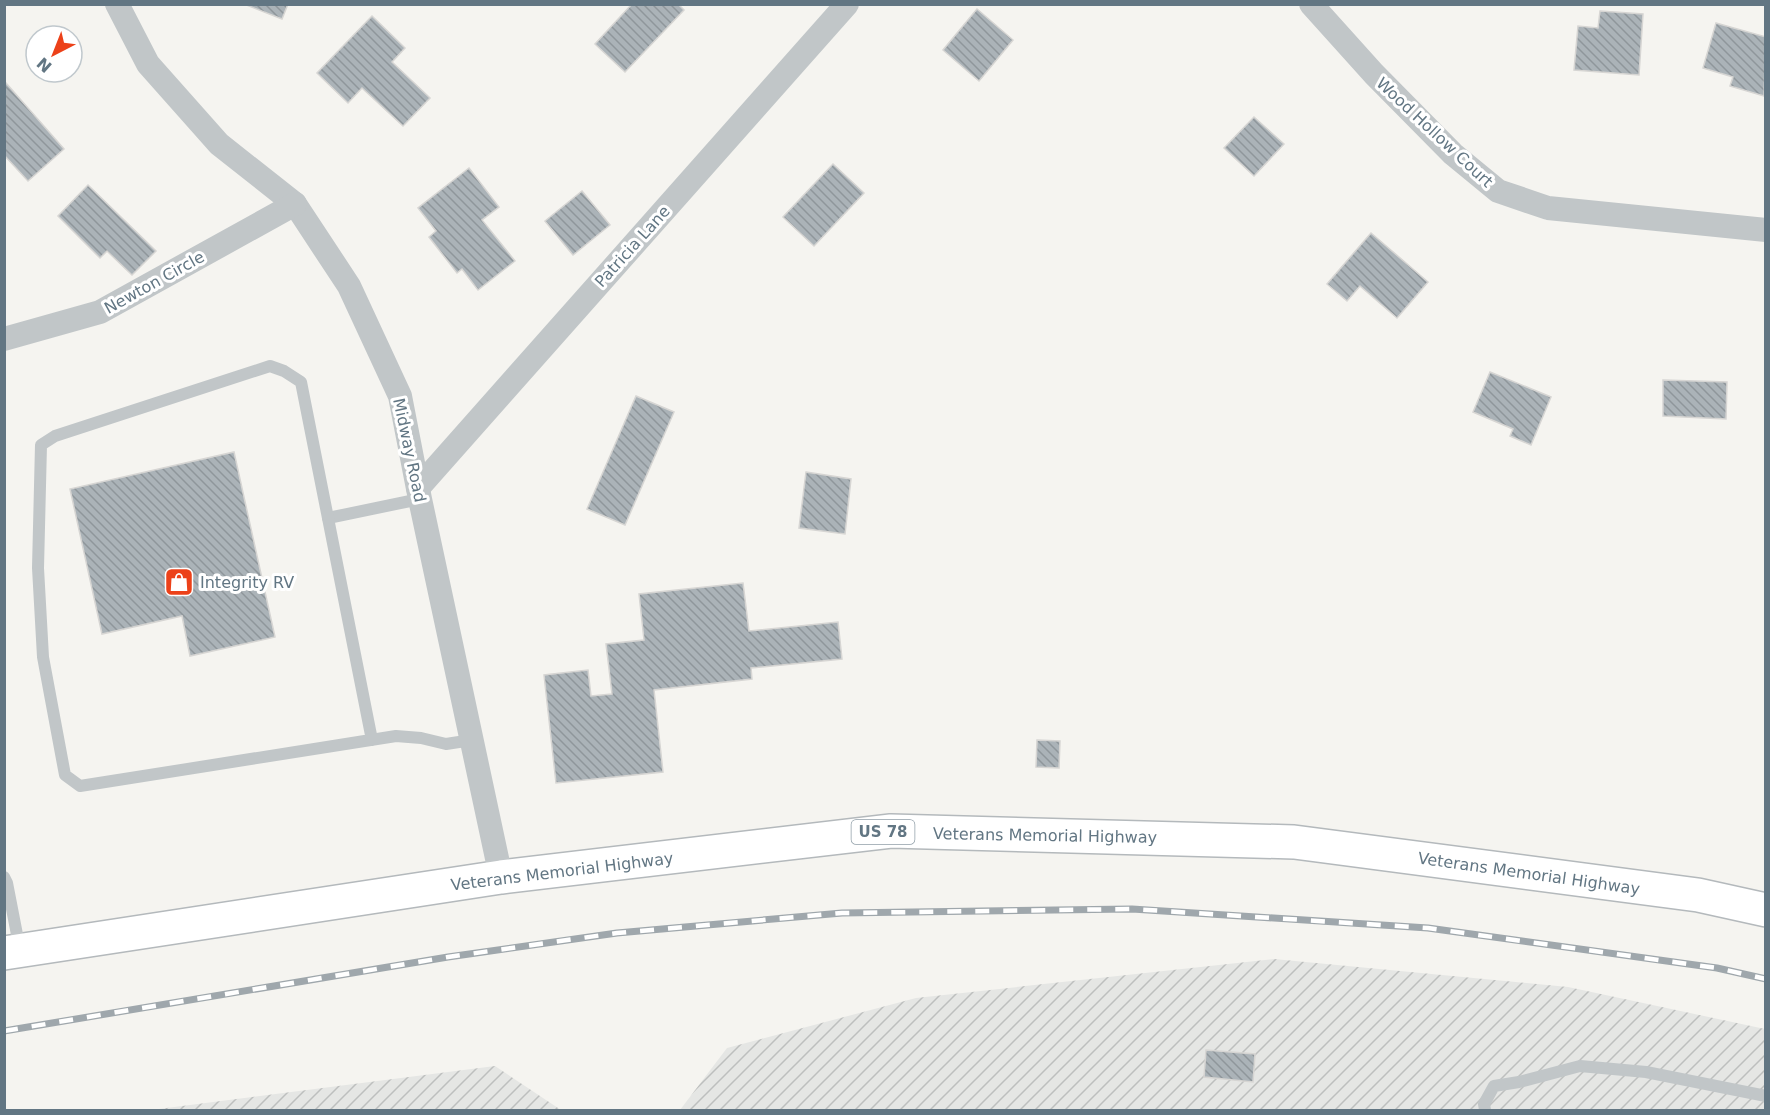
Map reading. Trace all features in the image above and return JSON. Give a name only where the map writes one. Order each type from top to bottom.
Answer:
[{"type":"main road","name":"Veterans Memorial Highway","points":[[12,952],[501,877],[891,831],[1294,842],[1698,895],[1766,910]]},
{"type":"street","name":"Midway Road","points":[[117,4],[148,64],[219,144],[295,204],[348,286],[400,396],[418,493],[501,877]]},
{"type":"street","name":"Patricia Lane","points":[[418,493],[847,4]]},
{"type":"street","name":"Wood Hollow Court","points":[[1311,4],[1374,74],[1454,154],[1498,191],[1548,208],[1766,230]]},
{"type":"street","name":"Newton Circle","points":[[4,339],[100,312],[295,204]]},
{"type":"lane","points":[[372,740],[301,382],[284,371],[270,366],[55,436],[40,445],[38,568],[43,657],[65,775],[80,786],[241,759],[372,740],[396,736],[421,738],[446,744],[472,740]]},
{"type":"lane","points":[[328,518],[418,493]]},
{"type":"lane","points":[[4,877],[7,883],[12,952]]},
{"type":"lane","points":[[1485,1110],[1484,1104],[1494,1086],[1580,1066],[1646,1072],[1766,1096]]},
{"type":"shaded area","points":[[1274,959],[1568,987],[1765,1029],[1765,1110],[680,1110],[727,1048],[916,998]]},
{"type":"shaded area","points":[[495,1066],[561,1110],[151,1110]]},
{"type":"building","points":[[244,4],[288,4],[282,19]]},
{"type":"building","points":[[632,4],[678,4],[684,10],[625,72],[595,44]]},
{"type":"building","points":[[977,9],[1013,40],[979,81],[943,50]]},
{"type":"building","points":[[1600,11],[1643,14],[1639,75],[1574,70],[1578,26],[1598,28]]},
{"type":"building","points":[[372,16],[405,48],[392,62],[430,98],[403,126],[362,88],[348,103],[317,73]]},
{"type":"building","points":[[1716,23],[1766,37],[1764,96],[1730,86],[1733,77],[1703,68]]},
{"type":"building","points":[[6,83],[64,149],[28,181],[4,155],[4,85]]},
{"type":"building","points":[[1254,117],[1284,144],[1254,176],[1224,148]]},
{"type":"building","points":[[833,164],[864,193],[814,246],[783,217]]},
{"type":"building","points":[[469,168],[499,207],[482,220],[515,261],[478,290],[462,269],[457,273],[429,237],[436,231],[418,208]]},
{"type":"building","points":[[88,185],[156,251],[132,275],[107,251],[100,258],[58,216]]},
{"type":"building","points":[[582,191],[610,225],[573,255],[545,221]]},
{"type":"building","points":[[1371,233],[1428,282],[1397,318],[1360,286],[1347,301],[1327,284]]},
{"type":"building","points":[[1490,372],[1551,397],[1531,445],[1510,436],[1513,429],[1473,412]]},
{"type":"building","points":[[1663,380],[1727,382],[1726,419],[1663,416]]},
{"type":"building","points":[[636,396],[674,412],[625,525],[587,509]]},
{"type":"building","points":[[234,452],[275,637],[190,656],[182,616],[102,634],[70,489]]},
{"type":"building","points":[[806,472],[851,479],[845,534],[799,528]]},
{"type":"building","points":[[743,583],[749,631],[838,622],[842,659],[751,668],[752,679],[654,690],[663,772],[556,783],[544,675],[588,670],[591,696],[612,694],[606,644],[644,640],[639,594]]},
{"type":"building","points":[[1037,740],[1060,741],[1059,768],[1036,767]]},
{"type":"building","points":[[1206,1050],[1255,1054],[1253,1082],[1204,1077]]},
{"type":"railway","points":[[4,1031],[448,957],[617,933],[842,913],[1132,909],[1428,928],[1717,968],[1766,979]]},
{"type":"place","name":"Integrity RV","points":[[179,582]]}]
